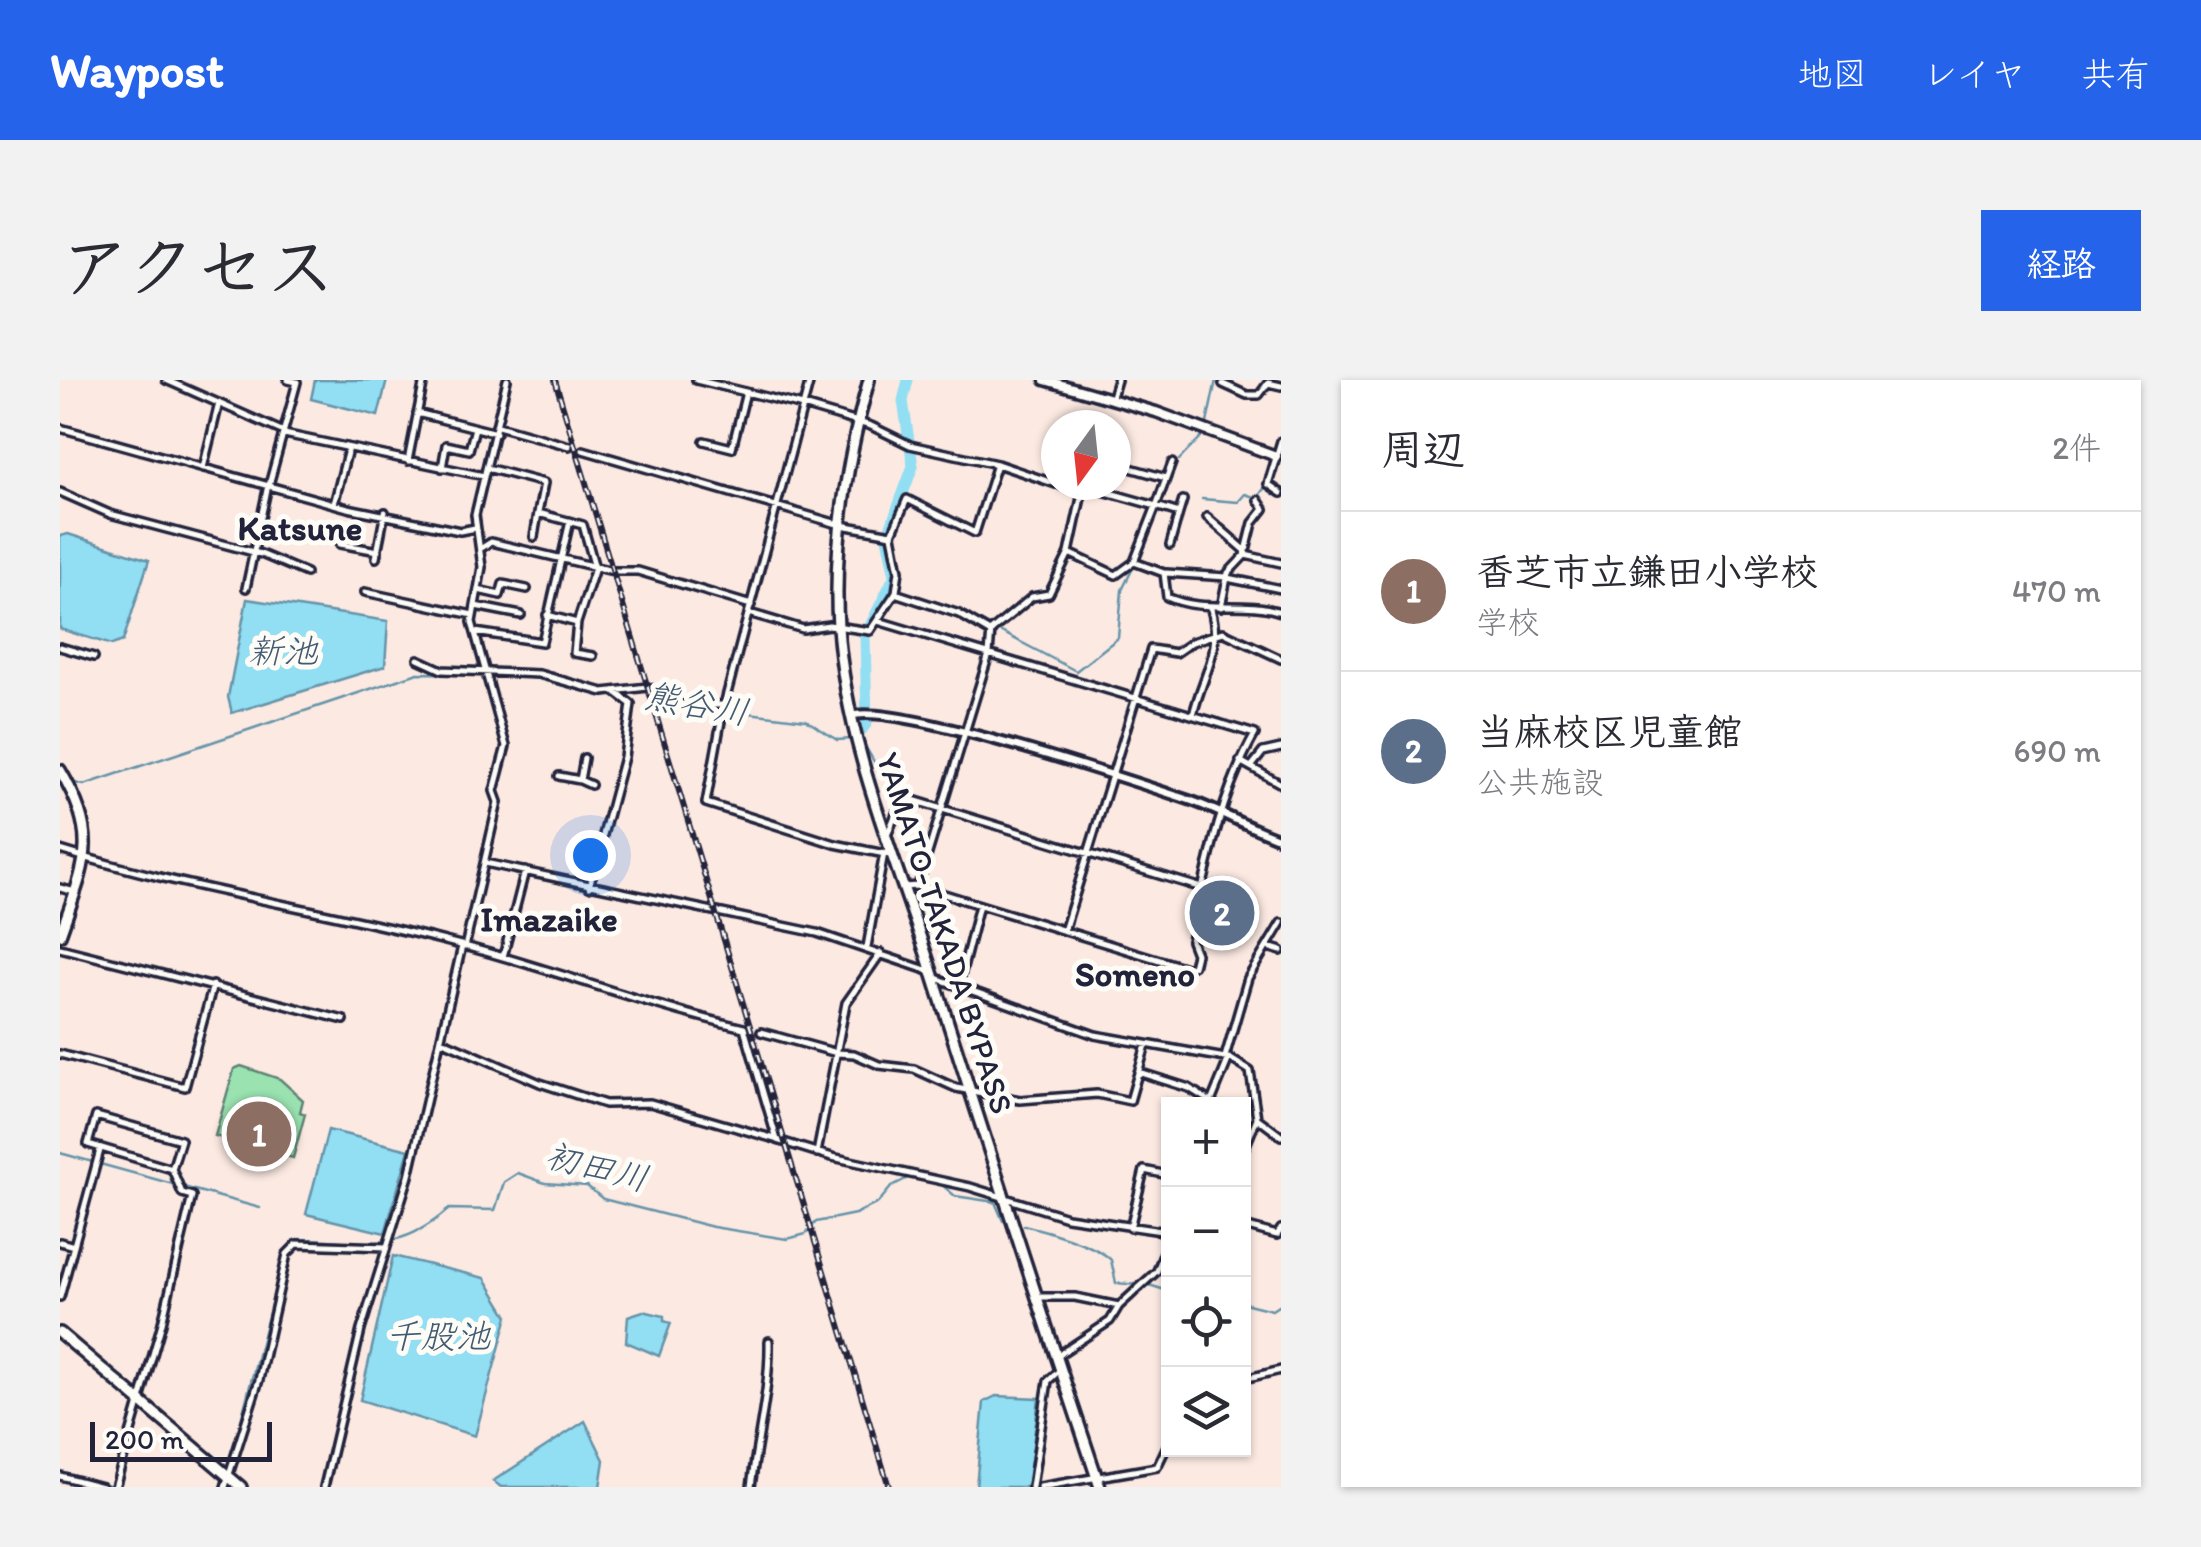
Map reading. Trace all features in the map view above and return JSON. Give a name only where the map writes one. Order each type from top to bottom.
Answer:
[{"type":"highway","name":"YAMATO-TAKADA BYPASS","points":[[869,380],[841,525],[838,627],[857,742],[887,836],[889,854],[904,887],[1100,1487]]},
{"type":"highway","points":[[60,933],[86,859],[87,822],[62,774]]},
{"type":"highway","points":[[60,1333],[227,1482],[241,1487]]},
{"type":"main road","points":[[1045,380],[1226,435],[1276,456]]},
{"type":"street","points":[[166,380],[284,433],[348,450],[484,476]]},
{"type":"street","points":[[246,588],[297,382],[288,380]]},
{"type":"street","points":[[408,461],[424,380]]},
{"type":"street","points":[[324,1487],[441,1040],[498,802],[494,790],[506,746],[473,616],[480,549],[475,528],[507,380]]},
{"type":"street","points":[[696,380],[803,406],[860,423],[912,445],[1041,478]]},
{"type":"street","points":[[810,380],[724,705],[706,803],[802,835],[889,854],[868,947]]},
{"type":"street","points":[[1111,400],[1117,380]]},
{"type":"street","points":[[1223,384],[1247,396],[1259,394],[1268,383],[1281,386]]},
{"type":"street","points":[[704,441],[732,448],[746,392]]},
{"type":"street","points":[[203,468],[220,402]]},
{"type":"street","points":[[417,413],[569,446]]},
{"type":"street","points":[[60,428],[334,504],[460,531],[475,528]]},
{"type":"street","points":[[442,468],[446,445],[470,450],[474,428]]},
{"type":"street","points":[[1281,441],[1268,485],[1281,493]]},
{"type":"street","points":[[334,504],[348,450]]},
{"type":"street","points":[[583,450],[841,525],[889,533]]},
{"type":"street","points":[[1068,553],[1116,574],[1136,562],[1172,463]]},
{"type":"street","points":[[749,613],[802,630],[838,627],[870,632],[896,591],[900,571],[889,533],[907,499],[974,533],[997,464]]},
{"type":"street","points":[[486,468],[544,483],[534,538]]},
{"type":"street","points":[[1131,468],[1166,478]]},
{"type":"street","points":[[60,492],[128,520],[254,553],[306,573]]},
{"type":"street","points":[[1131,498],[1179,512]]},
{"type":"street","points":[[918,886],[989,654],[992,630],[1032,598],[1049,594],[1068,553],[1080,500]]},
{"type":"street","points":[[1170,545],[1183,500]]},
{"type":"street","points":[[1221,607],[1227,577],[1245,553],[1254,523],[1264,509],[1258,500]]},
{"type":"street","points":[[340,544],[377,555],[385,512]]},
{"type":"street","points":[[538,513],[582,525],[595,568],[577,623],[574,652],[593,656]]},
{"type":"street","points":[[1206,517],[1245,553],[1281,563]]},
{"type":"street","points":[[475,632],[542,642],[570,521]]},
{"type":"street","points":[[480,549],[491,542],[595,568],[638,571],[751,605]]},
{"type":"street","points":[[1136,562],[1165,574],[1227,577],[1281,589]]},
{"type":"street","points":[[1165,574],[1168,596],[1211,609],[1248,606],[1281,612]]},
{"type":"street","points":[[478,590],[500,595],[503,584],[527,589]]},
{"type":"street","points":[[896,591],[992,630]]},
{"type":"street","points":[[365,592],[473,616]]},
{"type":"street","points":[[474,605],[521,616]]},
{"type":"street","points":[[1193,715],[1204,670],[1216,652],[1217,633],[1211,609]]},
{"type":"street","points":[[547,614],[577,623]]},
{"type":"street","points":[[878,621],[1255,734],[1240,761],[1221,815],[1191,940],[1196,954],[1192,966],[1186,968],[918,886],[904,887]]},
{"type":"street","points":[[1064,931],[1151,649],[1176,653],[1217,633],[1239,637],[1281,659]]},
{"type":"street","points":[[60,647],[94,657]]},
{"type":"street","points":[[418,659],[427,667],[538,674],[616,694],[648,687],[684,705],[724,705]]},
{"type":"street","points":[[589,886],[624,757],[631,704],[616,694]]},
{"type":"street","points":[[854,718],[883,713],[965,733],[1111,778],[1281,839]]},
{"type":"street","points":[[1251,767],[1263,752],[1281,748]]},
{"type":"street","points":[[580,780],[584,758]]},
{"type":"street","points":[[1240,761],[1281,784]]},
{"type":"street","points":[[559,776],[591,785]]},
{"type":"street","points":[[887,836],[903,797],[1202,888]]},
{"type":"street","points":[[60,850],[503,957],[744,1028],[777,1140]]},
{"type":"street","points":[[485,863],[868,947],[1095,1036],[1227,1058],[1250,1071],[1254,1121],[1251,1130]]},
{"type":"street","points":[[503,957],[525,871]]},
{"type":"street","points":[[60,888],[75,892]]},
{"type":"street","points":[[959,985],[979,905]]},
{"type":"street","points":[[1213,1097],[1248,978],[1281,923]]},
{"type":"street","points":[[1268,946],[1281,951]]},
{"type":"street","points":[[60,948],[344,1020]]},
{"type":"street","points":[[816,1153],[846,1003],[881,953]]},
{"type":"street","points":[[60,1054],[186,1087],[213,985]]},
{"type":"street","points":[[761,1032],[914,1069],[945,1085],[1020,1100],[1097,1094],[1130,1102],[1146,1045]]},
{"type":"street","points":[[441,1040],[540,1083],[605,1104],[650,1104],[816,1153],[1005,1197],[1067,1217],[1161,1231]]},
{"type":"street","points":[[1138,1072],[1189,1088],[1202,1097]]},
{"type":"street","points":[[116,1486],[192,1196],[182,1193],[172,1169],[181,1140],[96,1116],[88,1144],[172,1169]]},
{"type":"street","points":[[1251,1121],[1281,1136]]},
{"type":"street","points":[[60,1298],[100,1150]]},
{"type":"street","points":[[1130,1228],[1144,1170],[1161,1174]]},
{"type":"street","points":[[1251,1228],[1277,1234],[1281,1229]]},
{"type":"street","points":[[60,1242],[74,1246]]},
{"type":"street","points":[[227,1482],[258,1380],[287,1254],[297,1244],[388,1245]]},
{"type":"street","points":[[1057,1356],[1110,1320],[1157,1271],[1161,1260]]},
{"type":"street","points":[[1038,1296],[1076,1297],[1120,1306]]},
{"type":"street","points":[[750,1487],[770,1380],[769,1341]]},
{"type":"street","points":[[1032,1487],[1048,1381],[1061,1369]]},
{"type":"street","points":[[1251,1376],[1281,1370]]},
{"type":"street","points":[[1040,1487],[1157,1467],[1162,1457]]},
{"type":"street","points":[[60,1476],[102,1487]]},
{"type":"green space","points":[[241,1066],[280,1079],[303,1100],[300,1112],[305,1114],[293,1158],[215,1136],[234,1069]]},
{"type":"water","points":[[315,380],[387,380],[378,416],[311,399]]},
{"type":"water","points":[[68,534],[149,560],[123,641],[112,645],[60,629],[60,536]]},
{"type":"water","name":"新池","points":[[247,599],[388,621],[385,666],[232,713],[228,697]]},
{"type":"water","points":[[328,1130],[409,1150],[385,1233],[306,1214]]},
{"type":"water","name":"千股池","points":[[393,1256],[485,1278],[508,1316],[475,1436],[360,1400]]},
{"type":"water","points":[[643,1311],[664,1316],[664,1321],[671,1323],[659,1356],[626,1342],[628,1316]]},
{"type":"water","points":[[996,1396],[1039,1398],[1028,1487],[976,1487],[984,1402]]},
{"type":"water","points":[[585,1421],[604,1460],[600,1487],[501,1487],[493,1481]]},
{"type":"waterway","name":"熊谷川","points":[[858,735],[867,723],[865,636],[895,575],[887,537],[913,466],[903,401],[908,380]]},
{"type":"waterway","points":[[1207,423],[1216,380]]},
{"type":"waterway","points":[[1179,460],[1204,434]]},
{"type":"waterway","points":[[1150,528],[1169,479]]},
{"type":"waterway","points":[[1202,499],[1238,502],[1245,494],[1257,498],[1266,486]]},
{"type":"waterway","points":[[891,589],[963,612],[1076,671],[1118,638],[1122,590],[1140,554]]},
{"type":"waterway","name":"熊谷川","points":[[70,782],[84,785],[418,673],[483,674]]},
{"type":"waterway","name":"熊谷川","points":[[496,675],[535,678],[604,697],[614,694]]},
{"type":"waterway","name":"熊谷川","points":[[642,690],[688,709],[699,707]]},
{"type":"waterway","name":"熊谷川","points":[[707,708],[806,720],[837,740],[851,739]]},
{"type":"waterway","points":[[861,739],[876,765],[916,798]]},
{"type":"waterway","points":[[1158,872],[1176,876]]},
{"type":"waterway","points":[[60,1153],[260,1208]]},
{"type":"waterway","name":"初田川","points":[[230,1463],[284,1254],[297,1239],[395,1240],[412,1234],[449,1209],[495,1210],[504,1182],[518,1173],[545,1183],[587,1186],[603,1199],[713,1227],[787,1239],[806,1234],[816,1222],[855,1214],[878,1203],[892,1186],[912,1176]]},
{"type":"waterway","name":"初田川","points":[[924,1179],[941,1184],[955,1196],[995,1202],[1003,1221]]},
{"type":"waterway","name":"初田川","points":[[1024,1225],[1104,1254],[1111,1260],[1116,1283],[1138,1285]]},
{"type":"waterway","name":"初田川","points":[[1146,1284],[1161,1289]]},
{"type":"waterway","name":"初田川","points":[[1251,1305],[1272,1310],[1281,1304]]},
{"type":"waterway","name":"初田川","points":[[60,1471],[116,1487]]},
{"type":"railway","points":[[555,380],[889,1487]]},
{"type":"place","name":"当麻校区児童館","points":[[1222,913]]},
{"type":"place","name":"香芝市立鎌田小学校","points":[[259,1134]]},
{"type":"district","name":"Katsune","points":[[300,528]]},
{"type":"district","name":"Imazaike","points":[[549,919]]},
{"type":"district","name":"Someno","points":[[1135,974]]}]
